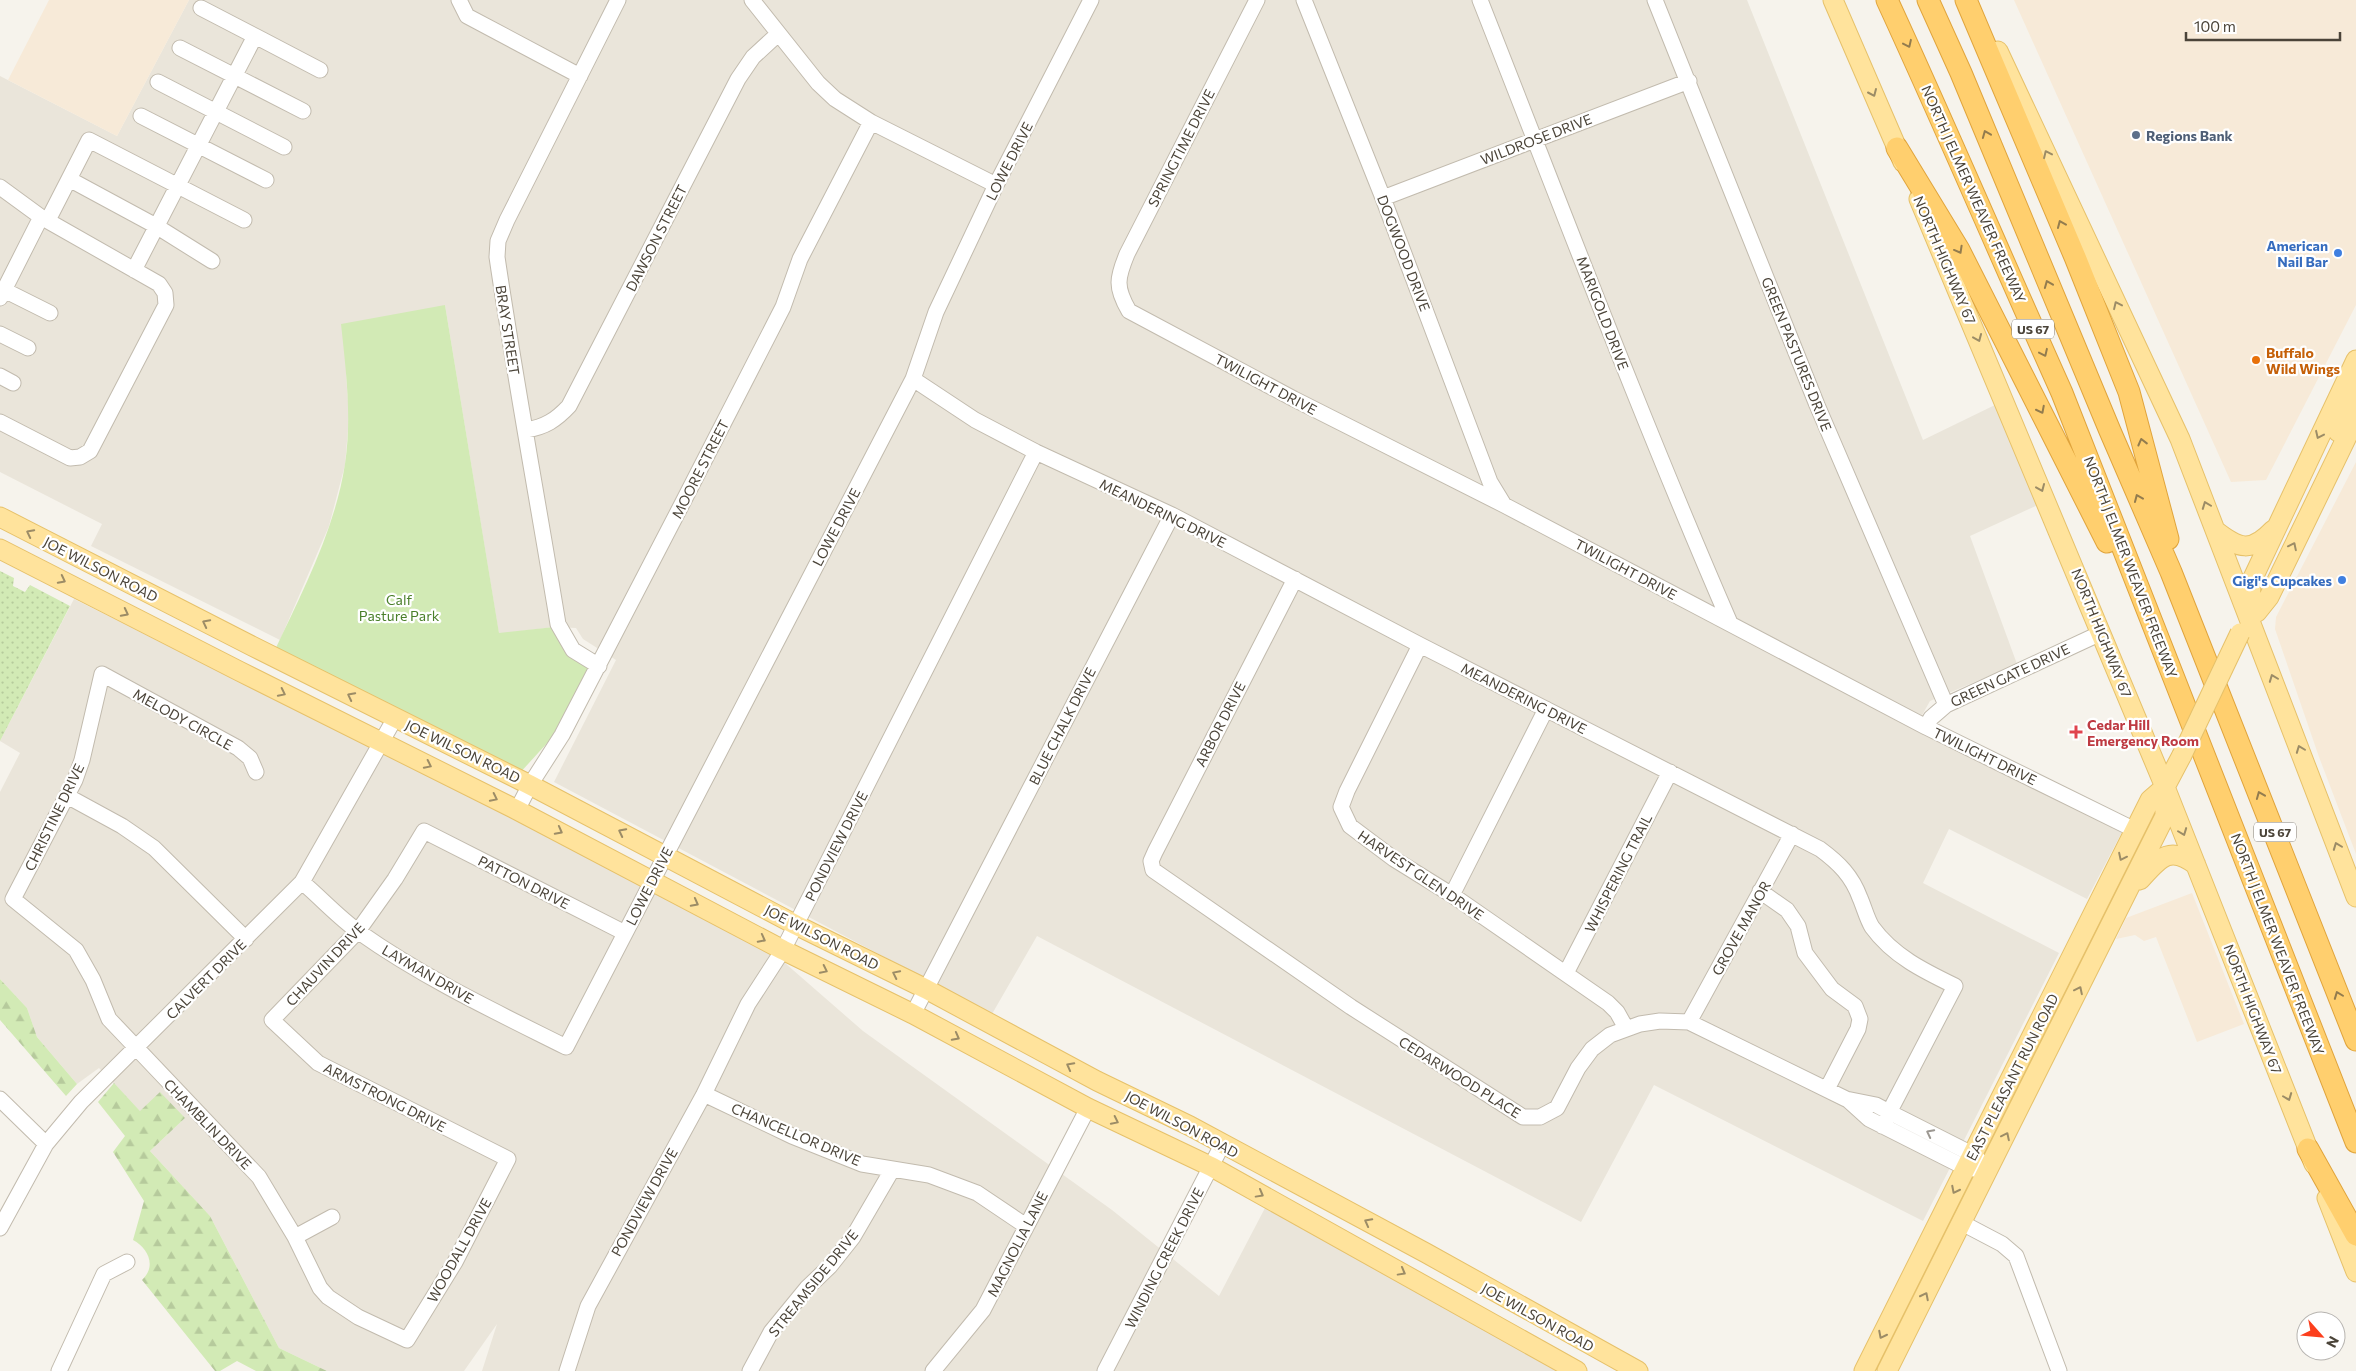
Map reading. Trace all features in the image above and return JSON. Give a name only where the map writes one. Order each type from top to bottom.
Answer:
[{"type":"highway","name":"NORTH J ELMER WEAVER FREEWAY","points":[[1887,0],[1947,129],[2062,393],[2356,1142]]},
{"type":"highway","name":"US 67","points":[[1928,0],[1965,82],[2191,624],[2356,1040]]},
{"type":"highway","points":[[1966,0],[2075,258],[2129,392],[2191,624]]},
{"type":"highway","points":[[1897,148],[1959,250],[2168,662]]},
{"type":"highway","points":[[2308,1149],[2356,1235]]},
{"type":"main road","name":"NORTH HIGHWAY 67","points":[[1832,0],[1897,148],[2165,787],[2356,1272]]},
{"type":"main road","points":[[1974,0],[2180,439],[2250,616],[2356,897]]},
{"type":"main road","name":"EAST PLEASANT RUN ROAD","points":[[1864,1371],[2150,800],[2165,787],[2182,756],[2240,633],[2250,616],[2251,582],[2356,360]]},
{"type":"main road","points":[[2324,481],[2342,418],[2356,390]]},
{"type":"main road","name":"EAST PLEASANT RUN ROAD","points":[[2250,616],[2257,612],[2269,597],[2356,418]]},
{"type":"main road","name":"JOE WILSON ROAD","points":[[0,517],[395,718],[530,784],[796,925],[926,989],[1426,1253],[1638,1371]]},
{"type":"main road","points":[[2216,530],[2239,546],[2252,546],[2263,540],[2277,525]]},
{"type":"main road","name":"JOE WILSON ROAD","points":[[0,549],[652,879],[783,950],[913,1014],[1088,1108],[1212,1167],[1577,1371]]},
{"type":"main road","name":"EAST PLEASANT RUN ROAD","points":[[1887,1371],[1989,1171],[2165,816],[2165,787]]},
{"type":"main road","points":[[2125,896],[2161,858],[2174,853],[2185,857],[2196,865]]},
{"type":"street","points":[[459,0],[467,16],[580,76]]},
{"type":"street","name":"BRAY STREET","points":[[599,666],[573,650],[558,624],[509,339],[497,257],[498,242],[618,0]]},
{"type":"street","points":[[752,0],[818,84],[835,99],[871,122],[996,185]]},
{"type":"street","name":"LOWE DRIVE","points":[[566,1047],[913,379],[936,312],[996,185],[1091,0]]},
{"type":"street","name":"SPRINGTIME DRIVE","points":[[1122,300],[1118,286],[1119,274],[1127,254],[1258,0]]},
{"type":"street","name":"DOGWOOD DRIVE","points":[[1304,0],[1383,198],[1490,482],[1504,505]]},
{"type":"street","name":"MARIGOLD DRIVE","points":[[1480,0],[1626,373],[1682,512],[1730,623]]},
{"type":"street","name":"GREEN PASTURES DRIVE","points":[[1655,0],[1810,387],[1946,705]]},
{"type":"street","points":[[201,8],[320,70]]},
{"type":"street","name":"DAWSON STREET","points":[[526,430],[542,428],[569,406],[738,80],[753,57],[778,34]]},
{"type":"street","points":[[134,270],[255,36]]},
{"type":"street","points":[[180,48],[302,111]]},
{"type":"street","name":"WILDROSE DRIVE","points":[[1383,198],[1688,81]]},
{"type":"street","points":[[158,82],[284,147]]},
{"type":"street","points":[[141,116],[266,180]]},
{"type":"street","name":"MOORE STREET","points":[[517,810],[530,784],[562,735],[599,666],[783,307],[800,259],[871,122]]},
{"type":"street","points":[[50,313],[2,294],[69,179],[89,140],[244,220]]},
{"type":"street","points":[[69,179],[156,226],[212,260]]},
{"type":"street","points":[[0,187],[44,219],[158,284],[165,293],[166,305],[90,451],[80,458],[70,458],[0,422]]},
{"type":"street","name":"TWILIGHT DRIVE","points":[[1122,300],[1129,311],[1138,316],[1504,505],[1926,727],[2135,830]]},
{"type":"street","points":[[0,334],[28,348]]},
{"type":"street","name":"MEANDERING DRIVE","points":[[913,379],[975,420],[1036,452],[1172,515],[1420,645],[1792,834],[1820,849],[1836,861],[1849,874],[1871,925],[1888,945],[1908,962],[1955,986],[1886,1119]]},
{"type":"street","name":"PONDVIEW DRIVE","points":[[567,1371],[588,1306],[704,1094],[748,1004],[783,950],[1036,452]]},
{"type":"street","name":"BLUE CHALK DRIVE","points":[[913,1014],[1172,515]]},
{"type":"street","name":"ARBOR DRIVE","points":[[1153,870],[1151,861],[1155,852],[1295,579]]},
{"type":"street","name":"GREEN GATE DRIVE","points":[[1926,727],[1931,718],[1946,705],[2101,633]]},
{"type":"street","name":"HARVEST GLEN DRIVE","points":[[1420,645],[1341,807],[1350,826],[1394,859],[1452,895],[1608,1003],[1617,1012],[1626,1028]]},
{"type":"street","name":"MELODY CIRCLE","points":[[102,674],[238,748],[250,758],[256,772]]},
{"type":"street","name":"CHRISTINE DRIVE","points":[[13,898],[67,796],[82,760],[102,674]]},
{"type":"street","points":[[1452,895],[1546,708]]},
{"type":"street","name":"CALVERT DRIVE","points":[[0,1228],[46,1144],[81,1102],[302,882],[395,718]]},
{"type":"street","name":"WHISPERING TRAIL","points":[[1566,973],[1670,772]]},
{"type":"street","points":[[67,796],[122,826],[154,848],[246,938]]},
{"type":"street","name":"CHAUVIN DRIVE","points":[[272,1020],[358,931],[395,879],[424,831]]},
{"type":"street","name":"PATTON DRIVE","points":[[424,831],[625,933]]},
{"type":"street","name":"GROVE MANOR","points":[[1689,1022],[1792,834]]},
{"type":"street","name":"CEDARWOOD PLACE","points":[[1153,870],[1351,1007],[1523,1118],[1540,1117],[1556,1108],[1578,1068],[1592,1049],[1610,1035],[1626,1028],[1660,1021],[1689,1022],[1828,1089],[1846,1099],[1869,1119],[1886,1119],[1970,1162]]},
{"type":"street","name":"LAYMAN DRIVE","points":[[302,882],[358,931],[405,962],[464,996],[566,1047]]},
{"type":"street","points":[[1760,891],[1787,910],[1798,926],[1805,953],[1832,988],[1855,1006],[1860,1019],[1858,1028],[1828,1089]]},
{"type":"street","name":"CHAMBLIN DRIVE","points":[[13,898],[76,950],[93,980],[108,1019],[259,1177],[295,1237],[320,1288],[328,1297],[358,1316],[407,1340]]},
{"type":"street","name":"ARMSTRONG DRIVE","points":[[272,1020],[318,1063],[508,1159]]},
{"type":"street","name":"CHANCELLOR DRIVE","points":[[704,1094],[800,1139],[862,1164],[929,1175],[977,1193],[1026,1226]]},
{"type":"street","points":[[0,1099],[46,1144]]},
{"type":"street","name":"MAGNOLIA LANE","points":[[933,1371],[983,1310],[1088,1108]]},
{"type":"street","name":"WINDING CREEK DRIVE","points":[[1106,1371],[1222,1145]]},
{"type":"street","name":"WOODALL DRIVE","points":[[407,1340],[455,1262],[508,1159]]},
{"type":"street","points":[[1970,1162],[1989,1171]]},
{"type":"street","name":"STREAMSIDE DRIVE","points":[[750,1371],[771,1332],[807,1288],[830,1266],[853,1237],[892,1170]]},
{"type":"street","points":[[295,1237],[332,1217]]},
{"type":"street","points":[[1962,1223],[2002,1244],[2016,1256],[2060,1371]]},
{"type":"street","points":[[59,1371],[104,1274],[127,1262]]},
{"type":"shaded area","points":[[49,0],[189,0],[117,136],[8,80]]},
{"type":"shaded area","points":[[189,0],[1747,0],[1923,440],[1997,404],[2040,504],[1970,536],[2017,664],[1930,701],[1916,726],[2122,832],[2087,899],[1949,829],[1923,883],[2059,953],[1923,1221],[1654,1085],[1581,1222],[1037,936],[992,1014],[554,782],[616,660],[583,639],[576,628],[554,627],[499,634],[445,305],[346,373],[349,417],[345,465],[329,526],[280,640],[91,546],[102,524],[0,472],[0,76],[117,136]]},
{"type":"shaded area","points":[[2014,0],[2356,0],[2356,305],[2266,480],[2231,482]]},
{"type":"shaded area","points":[[2356,462],[2356,854],[2319,757],[2275,629],[2276,617]]},
{"type":"shaded area","points":[[74,599],[762,943],[863,1031],[1112,1210],[1219,1296],[1265,1208],[1387,1272],[1560,1371],[482,1371],[497,1324],[464,1371],[327,1371],[279,1348],[210,1216],[150,1151],[185,1118],[140,1111],[99,1068],[77,1084],[37,1037],[27,1008],[0,979],[0,792],[20,753],[0,741]]},
{"type":"shaded area","points":[[2192,893],[2244,1024],[2197,1042],[2156,937],[2144,941],[2135,935],[2116,939],[2126,918]]},
{"type":"green space","name":"Calf Pasture Park","points":[[445,305],[499,633],[554,627],[588,665],[590,673],[560,729],[518,775],[274,652],[326,537],[340,489],[345,464],[348,429],[341,324]]},
{"type":"green space","points":[[0,571],[14,578],[13,586],[25,592],[30,585],[70,606],[0,741]]},
{"type":"green space","points":[[0,979],[27,1008],[37,1037],[77,1084],[66,1096],[0,1020]]},
{"type":"green space","points":[[114,1083],[140,1111],[160,1092],[185,1118],[150,1151],[210,1216],[279,1348],[327,1371],[256,1371],[237,1361],[220,1371],[215,1371],[142,1280],[147,1275],[149,1269],[149,1258],[143,1248],[133,1240],[144,1201],[113,1152],[125,1136],[98,1102]]},
{"type":"place","name":"Regions Bank","points":[[2136,135]]},
{"type":"place","name":"American Nail Bar","points":[[2338,253]]},
{"type":"place","name":"Buffalo Wild Wings","points":[[2256,360]]},
{"type":"place","name":"Gigi's Cupcakes","points":[[2342,580]]},
{"type":"place","name":"Cedar Hill Emergency Room","points":[[2076,732]]}]
